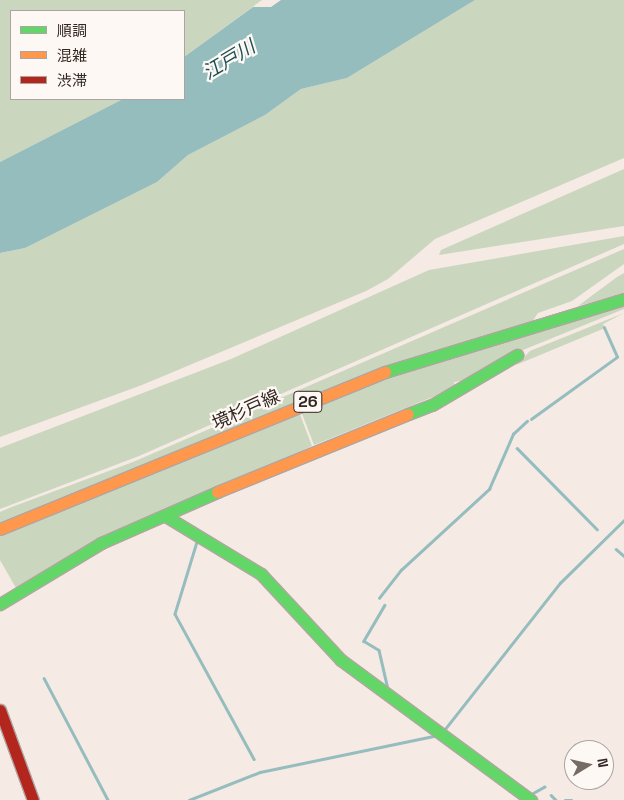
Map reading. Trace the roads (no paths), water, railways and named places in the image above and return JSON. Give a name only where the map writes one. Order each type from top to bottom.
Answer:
[{"type":"street","name":"境杉戸線","points":[[0,529],[163,466],[361,379],[624,299]]},
{"type":"street","points":[[0,604],[101,543],[167,517],[315,448],[432,405],[517,355]]},
{"type":"street","points":[[167,517],[261,574],[341,660],[531,800]]},
{"type":"street","points":[[0,710],[33,800]]},
{"type":"water","name":"江戸川","points":[[281,0],[475,0],[347,78],[301,89],[265,115],[188,155],[157,182],[25,248],[0,253],[0,162],[121,100],[185,100],[185,56],[253,7],[271,7]]},
{"type":"waterway","points":[[531,419],[617,357],[604,328]]},
{"type":"waterway","points":[[379,598],[401,570],[489,489],[513,434],[527,421]]},
{"type":"waterway","points":[[517,448],[597,529]]},
{"type":"waterway","points":[[445,729],[560,583],[624,520]]},
{"type":"waterway","points":[[197,542],[175,614],[254,759]]},
{"type":"waterway","points":[[616,549],[624,556]]},
{"type":"waterway","points":[[385,605],[364,641],[379,650],[388,688]]},
{"type":"waterway","points":[[44,678],[108,800]]},
{"type":"waterway","points":[[189,800],[260,772],[434,736]]},
{"type":"waterway","points":[[533,793],[544,787]]},
{"type":"waterway","points":[[551,795],[556,800]]},
{"type":"waterway","points":[[565,800],[572,800]]}]
